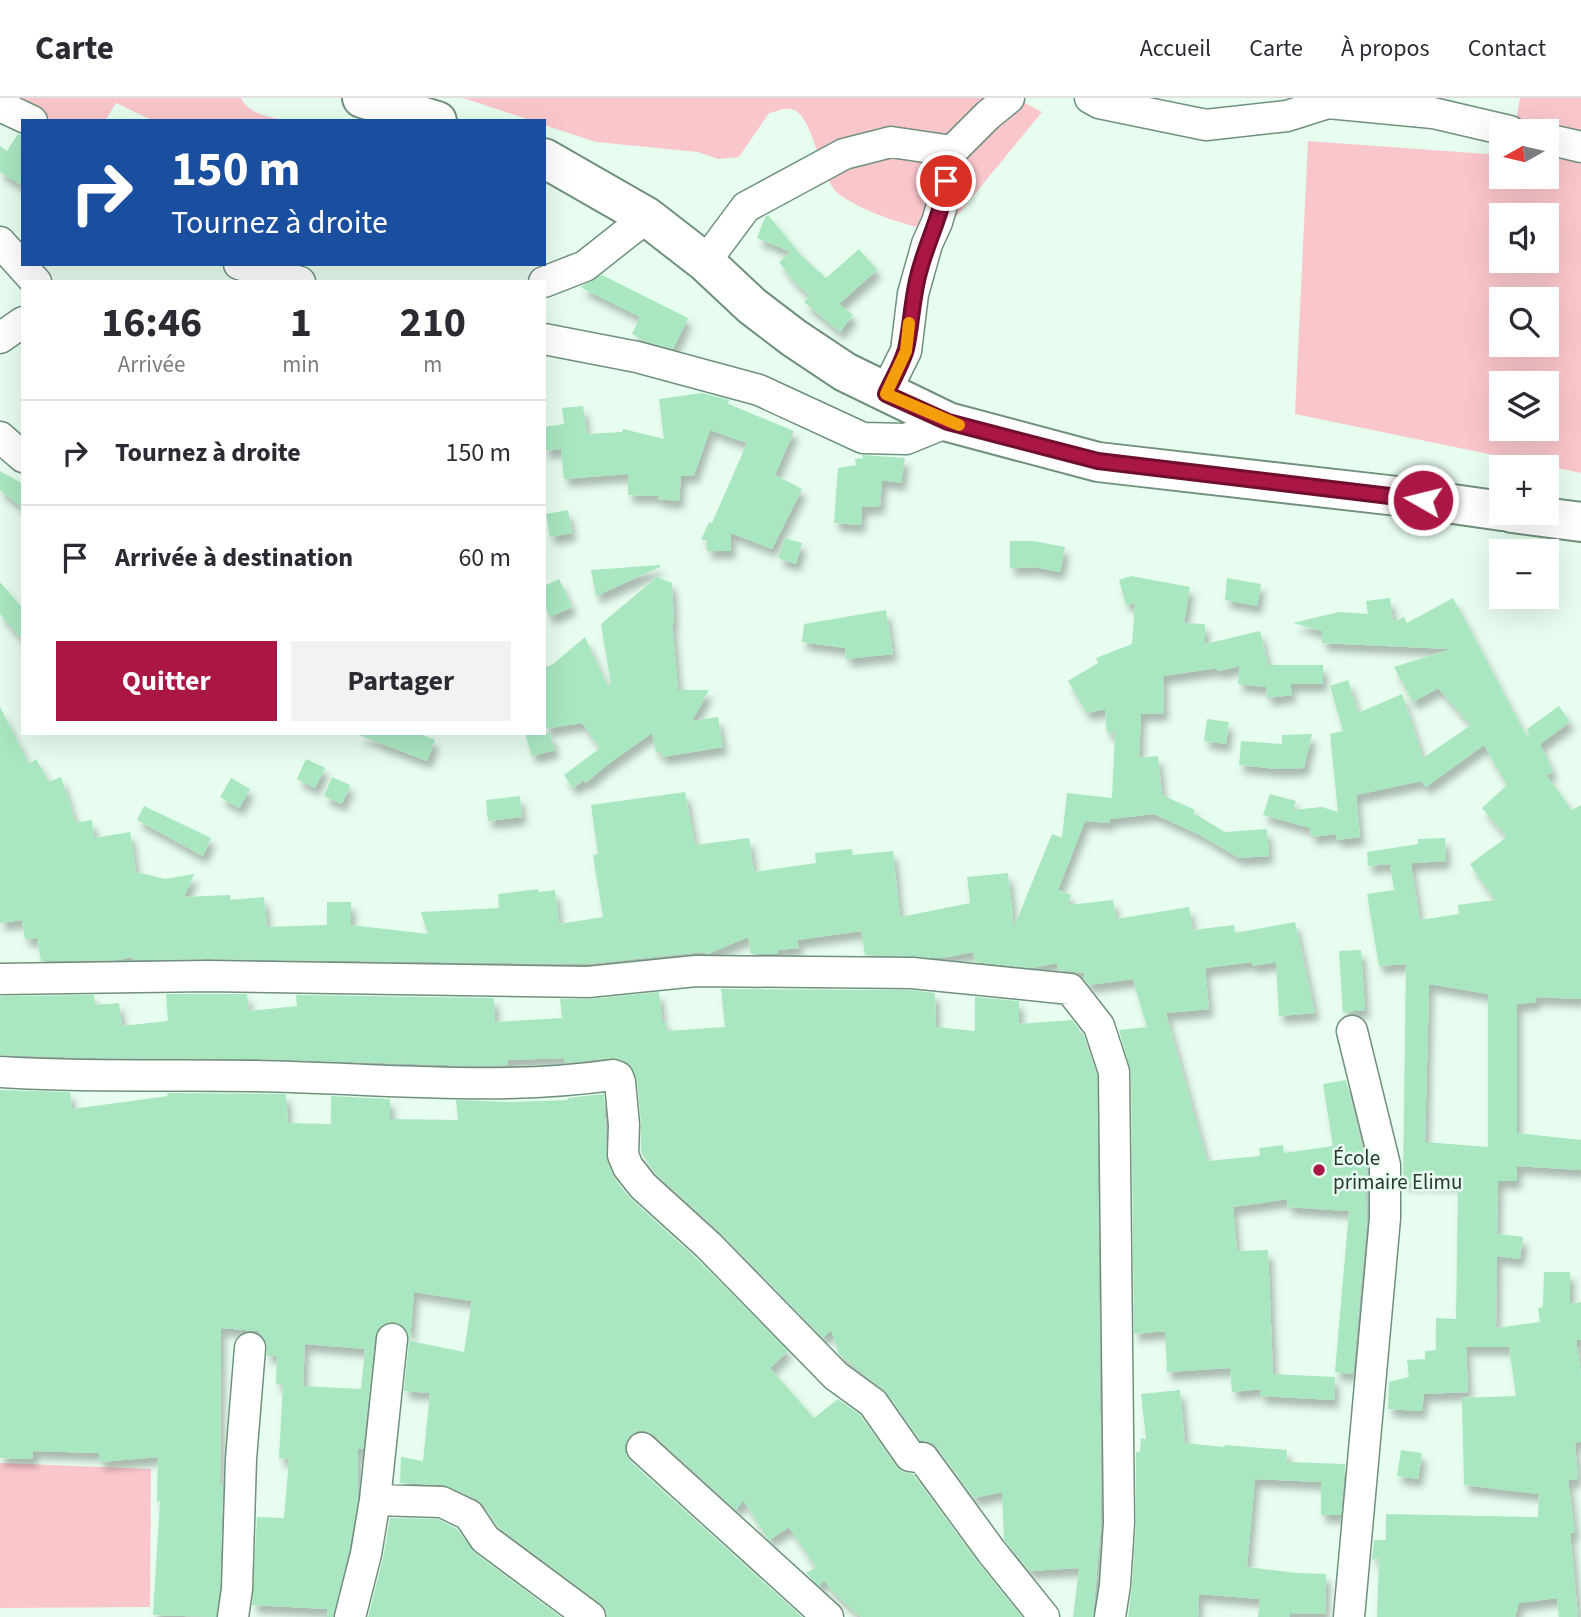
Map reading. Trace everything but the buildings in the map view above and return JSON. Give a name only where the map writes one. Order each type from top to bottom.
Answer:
[{"type":"main road","points":[[362,98],[430,119]]},
{"type":"main road","points":[[546,159],[647,217],[705,262],[752,306],[845,372],[948,422],[1098,461],[1489,509]]},
{"type":"main road","points":[[1559,519],[1581,522]]},
{"type":"street","points":[[886,394],[906,351],[913,294],[945,195],[952,151],[1009,98]]},
{"type":"street","points":[[1090,98],[1099,103],[1206,125],[1287,116],[1328,103],[1433,113],[1489,126]]},
{"type":"street","points":[[0,106],[28,119]]},
{"type":"street","points":[[705,262],[746,207],[844,154],[891,142],[952,151]]},
{"type":"street","points":[[1559,142],[1581,147]]},
{"type":"street","points":[[546,281],[585,266],[647,217]]},
{"type":"street","points":[[0,242],[21,263]]},
{"type":"street","points":[[24,266],[35,280]]},
{"type":"street","points":[[246,266],[293,280]]},
{"type":"street","points":[[0,338],[21,323]]},
{"type":"street","points":[[546,339],[637,357],[759,390],[863,438],[906,439],[948,422]]},
{"type":"street","points":[[0,438],[21,455]]},
{"type":"street","points":[[0,979],[208,976],[588,982],[710,971],[912,973],[1070,989],[1099,1026],[1114,1072],[1119,1523],[1110,1617]]},
{"type":"street","points":[[1349,1617],[1385,1218],[1385,1165],[1352,1031]]},
{"type":"street","points":[[0,1072],[256,1076],[489,1085],[565,1082],[612,1075],[618,1077],[624,1125],[623,1155],[628,1167],[643,1186],[708,1245],[836,1376],[873,1403],[910,1456],[923,1458],[991,1551],[1044,1617]]},
{"type":"street","points":[[350,1617],[366,1554],[375,1500],[392,1339]]},
{"type":"street","points":[[233,1617],[237,1589],[241,1459],[250,1348]]},
{"type":"street","points":[[642,1448],[828,1617]]},
{"type":"street","points":[[375,1500],[442,1502],[469,1515],[485,1539],[590,1617]]},
{"type":"shaded area","points":[[1,98],[241,98],[249,108],[278,119],[150,119],[116,103],[106,119],[50,119]]},
{"type":"shaded area","points":[[463,98],[1015,98],[1042,112],[942,234],[876,214],[840,195],[826,175],[805,121],[790,109],[769,113],[739,157],[718,159],[698,152],[596,142],[546,126],[546,119],[527,119]]},
{"type":"shaded area","points":[[1520,98],[1581,98],[1581,473],[1559,468],[1559,455],[1494,455],[1295,414],[1308,141],[1489,154],[1489,189],[1559,189],[1559,119],[1516,119]]},
{"type":"shaded area","points":[[0,1463],[151,1469],[150,1607],[0,1608]]},
{"type":"slow traffic","points":[[909,323],[906,351],[886,394],[959,425]]},
{"type":"place","name":"École primaire Elimu","points":[[1319,1170]]},
{"type":"route","points":[[946,181],[945,195],[913,294],[906,351],[886,394],[948,422],[1098,461],[1423,500]]}]
